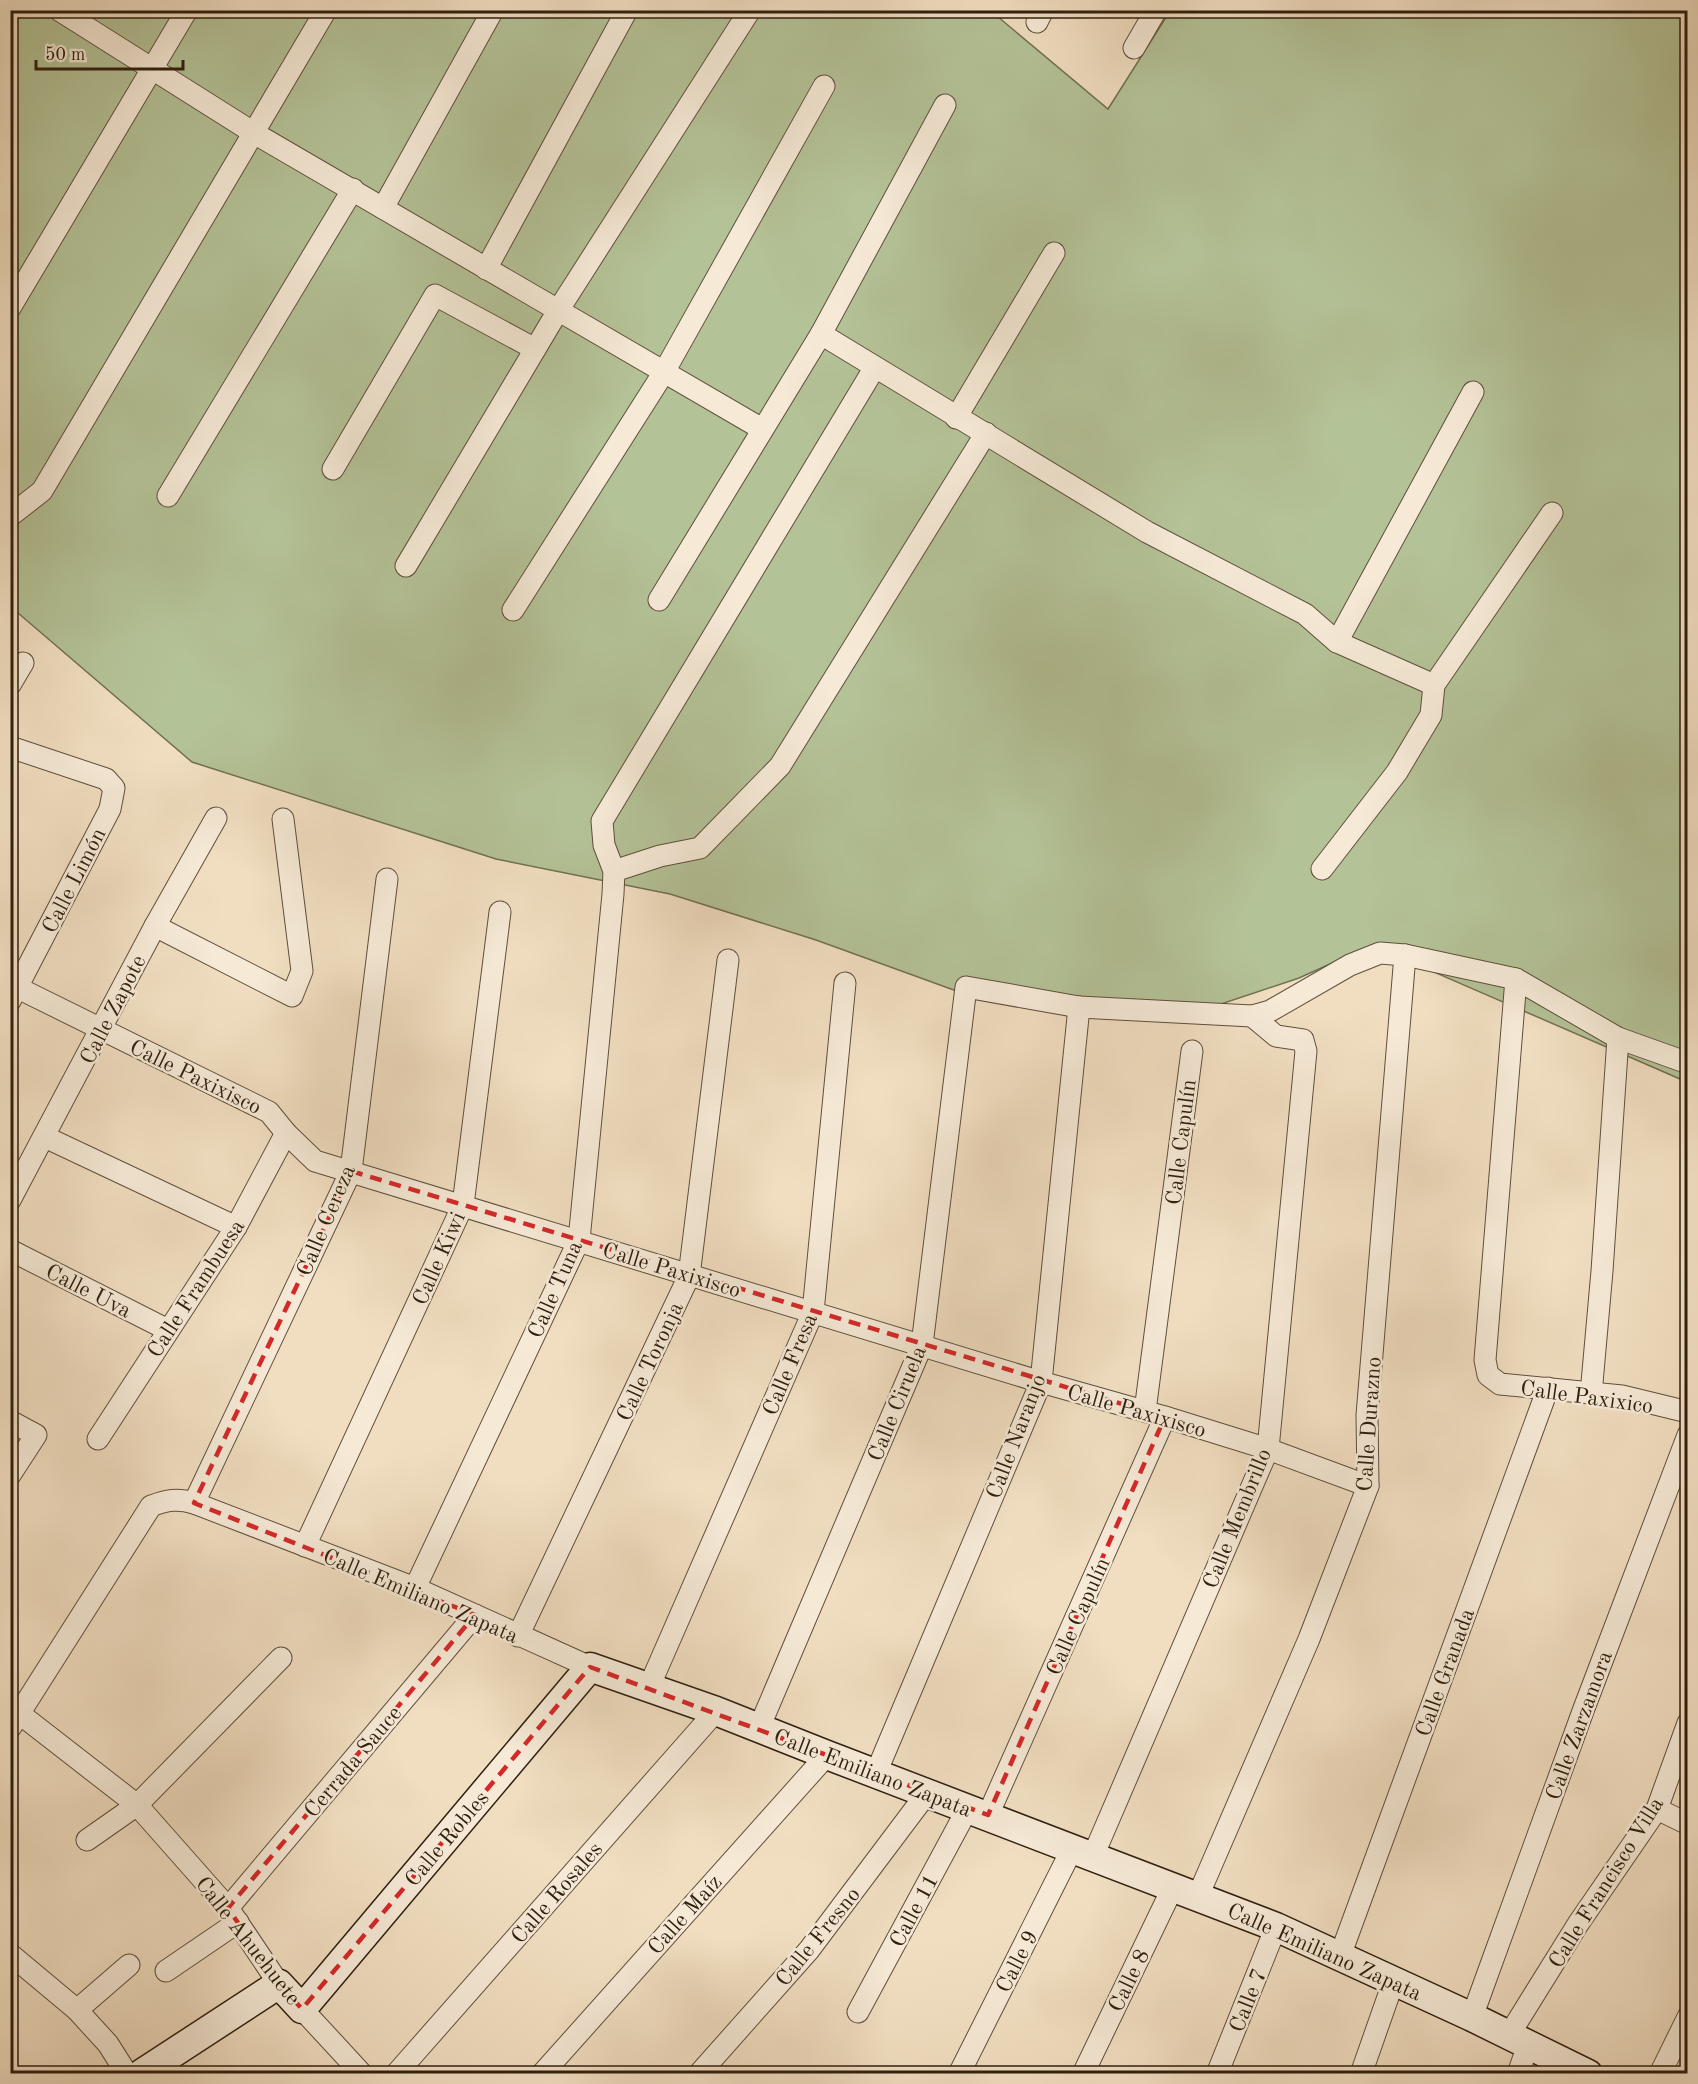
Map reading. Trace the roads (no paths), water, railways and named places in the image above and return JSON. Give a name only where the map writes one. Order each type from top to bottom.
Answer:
[{"type":"main road","name":"Calle Emiliano Zapata","points":[[590,1666],[716,1711],[1276,1927],[1394,1980],[1588,2073]]},
{"type":"main road","name":"Calle Robles","points":[[302,2009],[590,1666]]},
{"type":"main road","name":"Calle Ahuehuete","points":[[279,1984],[302,2009]]},
{"type":"main road","points":[[141,2073],[279,1984]]},
{"type":"street","points":[[10,308],[187,10]]},
{"type":"street","points":[[10,516],[42,491],[326,10]]},
{"type":"street","points":[[383,208],[493,10]]},
{"type":"street","points":[[486,269],[627,10]]},
{"type":"street","points":[[406,566],[559,309],[750,10]]},
{"type":"street","points":[[1134,48],[1156,10]]},
{"type":"street","points":[[69,13],[153,70],[254,133],[762,429]]},
{"type":"street","points":[[513,609],[664,372],[824,86]]},
{"type":"street","points":[[659,600],[821,334],[945,105]]},
{"type":"street","points":[[168,496],[353,189]]},
{"type":"street","points":[[957,418],[1054,253]]},
{"type":"street","points":[[333,469],[435,295],[535,349]]},
{"type":"street","points":[[821,334],[1147,532],[1305,614],[1337,642],[1434,686]]},
{"type":"street","points":[[875,367],[602,821],[603,845],[614,871],[660,856],[700,848],[780,766],[986,433]]},
{"type":"street","points":[[1337,642],[1473,392]]},
{"type":"street","points":[[1322,869],[1397,772],[1431,715],[1434,686],[1552,513]]},
{"type":"street","points":[[10,685],[23,663]]},
{"type":"street","name":"Calle Limón","points":[[10,747],[106,779],[114,788],[110,809],[13,991]]},
{"type":"street","name":"Calle Zapote","points":[[10,1200],[155,926],[216,818]]},
{"type":"street","points":[[155,926],[292,996],[302,971],[283,819]]},
{"type":"street","name":"Calle Tuna","points":[[415,1588],[579,1240],[614,871]]},
{"type":"street","name":"Calle Cereza","points":[[194,1503],[351,1172],[387,879]]},
{"type":"street","name":"Calle Kiwi","points":[[305,1546],[463,1205],[500,912]]},
{"type":"street","points":[[1079,1006],[1252,1016],[1270,1011],[1350,965],[1380,953],[1405,955],[1516,979],[1618,1038],[1688,1063]]},
{"type":"street","name":"Calle Durazno","points":[[1185,1892],[1309,1639],[1368,1486],[1367,1415],[1405,955]]},
{"type":"street","name":"Calle Toronja","points":[[518,1636],[689,1276],[728,960]]},
{"type":"street","name":"Calle Paxixico","points":[[1516,979],[1485,1360],[1488,1375],[1500,1384],[1623,1396],[1688,1412]]},
{"type":"street","name":"Calle Fresa","points":[[649,1687],[813,1312],[845,983]]},
{"type":"street","name":"Calle Ciruela","points":[[759,1728],[921,1346],[966,987],[1079,1006]]},
{"type":"street","name":"Calle Paxixisco","points":[[13,991],[102,1029],[269,1112],[285,1133],[315,1161],[921,1346],[1155,1414],[1268,1449],[1368,1486]]},
{"type":"street","name":"Calle Naranjo","points":[[876,1773],[1041,1382],[1079,1006]]},
{"type":"street","name":"Calle Membrillo","points":[[1083,1852],[1268,1449],[1306,1052],[1303,1040],[1276,1036],[1252,1016]]},
{"type":"street","points":[[1591,1394],[1618,1038]]},
{"type":"street","name":"Calle Capulín","points":[[978,1812],[1155,1414],[1192,1051]]},
{"type":"street","name":"Calle Frambuesa","points":[[98,1439],[236,1227],[285,1133]]},
{"type":"street","points":[[45,1137],[236,1227]]},
{"type":"street","name":"Calle Uva","points":[[10,1250],[168,1330]]},
{"type":"street","name":"Calle Granada","points":[[1340,1956],[1548,1388]]},
{"type":"street","points":[[10,1421],[36,1435],[10,1475]]},
{"type":"street","name":"Calle Zarzamora","points":[[1472,2017],[1583,1711],[1688,1435]]},
{"type":"street","name":"Calle Emiliano Zapata","points":[[15,1721],[151,1506],[166,1500],[181,1499],[194,1503],[415,1588],[518,1636],[590,1666]]},
{"type":"street","name":"Cerrada Sauce","points":[[166,1971],[233,1915],[475,1615]]},
{"type":"street","points":[[87,1840],[137,1805],[280,1658]]},
{"type":"street","name":"Calle Rosales","points":[[396,2073],[716,1711]]},
{"type":"street","name":"Calle Ahuehuete","points":[[15,1721],[137,1805],[233,1915],[279,1984]]},
{"type":"street","name":"Calle Francisco Villa","points":[[1518,2073],[1519,2040],[1578,1924],[1657,1809],[1688,1723]]},
{"type":"street","name":"Calle Maíz","points":[[542,2073],[827,1755]]},
{"type":"street","name":"Calle Fresno","points":[[699,2073],[809,1950],[927,1793]]},
{"type":"street","points":[[1657,1809],[1688,1824]]},
{"type":"street","name":"Calle 11","points":[[858,2012],[978,1812]]},
{"type":"street","name":"Calle 9","points":[[959,2073],[1083,1852]]},
{"type":"street","name":"Calle 8","points":[[1083,2073],[1185,1892]]},
{"type":"street","name":"Calle 7","points":[[1217,2073],[1276,1927]]},
{"type":"street","points":[[10,1954],[77,2010],[108,2044],[127,2073]]},
{"type":"street","points":[[77,2010],[129,1965]]},
{"type":"street","points":[[1361,2073],[1394,1980]]},
{"type":"street","name":"Calle Ahuehuete","points":[[302,2009],[362,2073]]},
{"type":"street","points":[[1660,2073],[1688,2017]]}]
